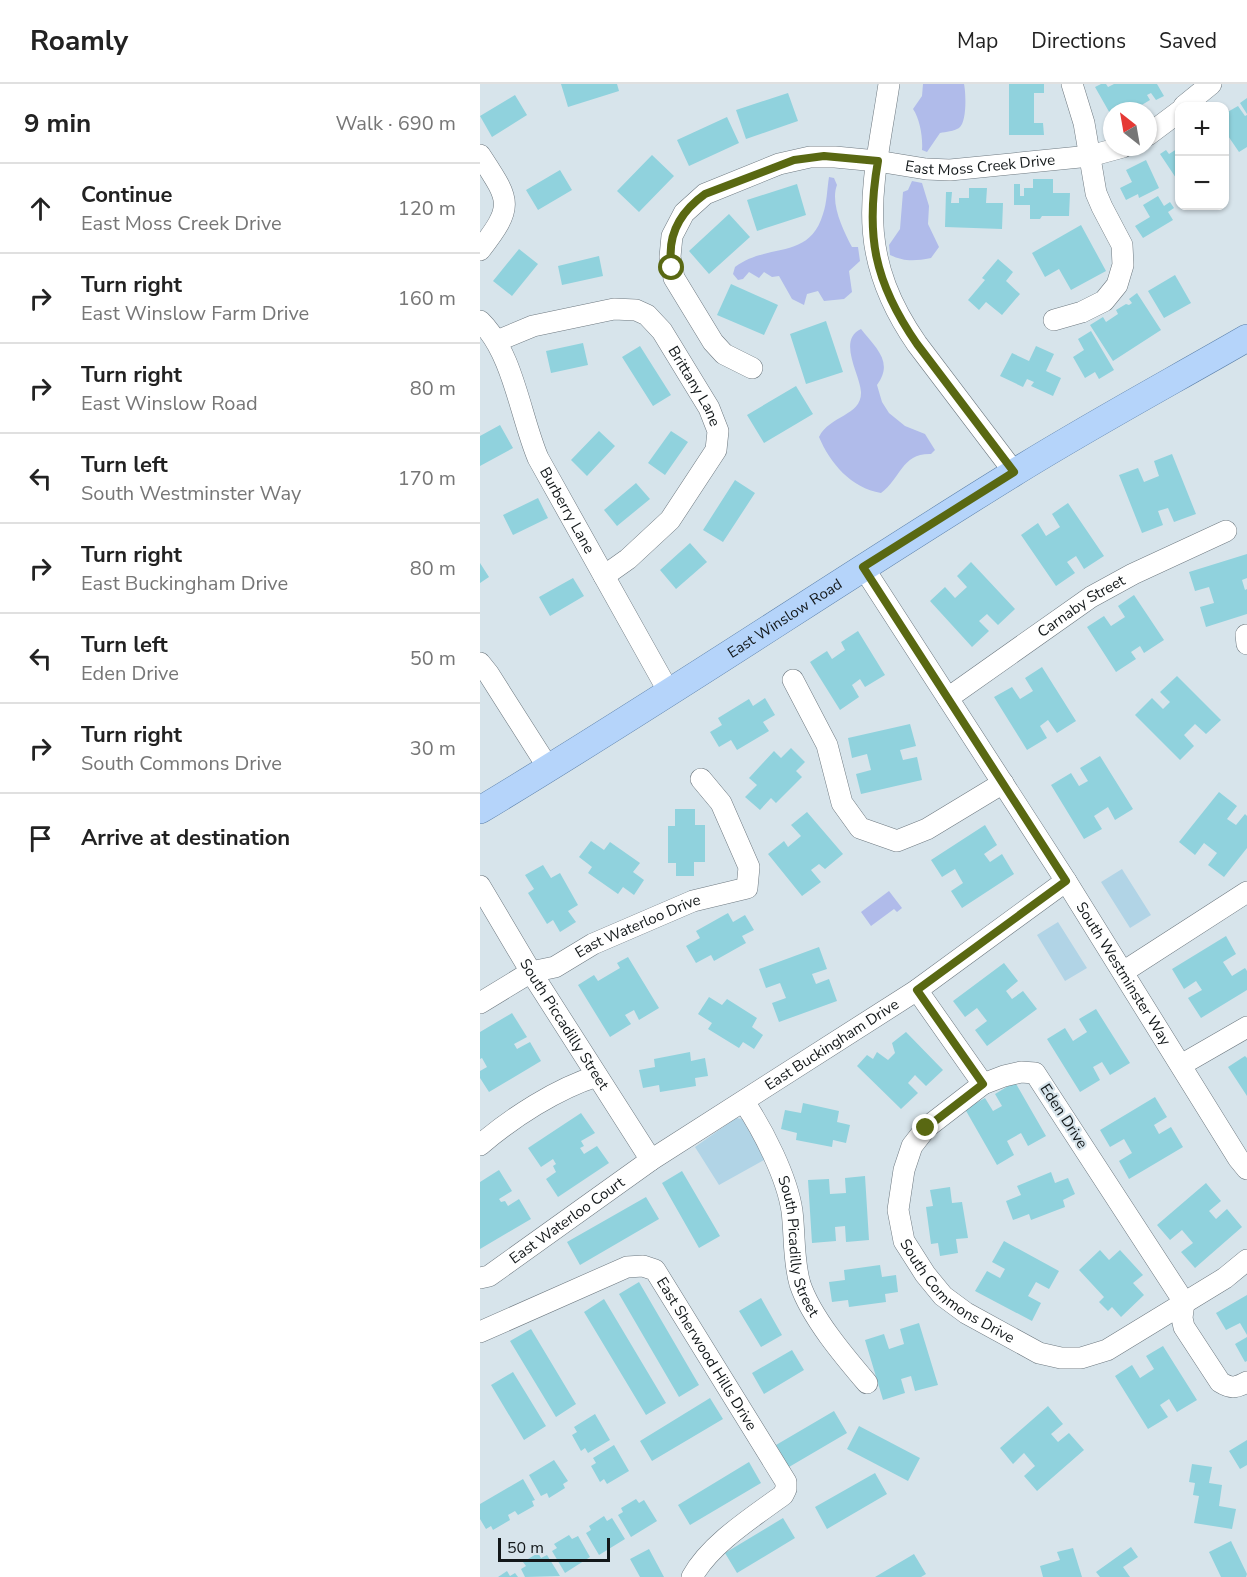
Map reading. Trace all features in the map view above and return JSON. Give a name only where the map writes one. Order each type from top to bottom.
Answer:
[{"type":"main road","name":"East Winslow Road","points":[[480,810],[670,694],[863,567],[1014,472],[1247,338]]},
{"type":"street","points":[[889,84],[872,194],[875,252],[885,289],[903,324],[917,344],[1014,472]]},
{"type":"street","points":[[1054,320],[1082,312],[1104,301],[1111,294],[1121,275],[1123,254],[1122,245],[1096,193],[1084,123],[1072,84]]},
{"type":"street","points":[[1189,102],[1211,84]]},
{"type":"street","points":[[1157,128],[1175,114]]},
{"type":"street","name":"East Moss Creek Drive","points":[[752,368],[724,354],[713,342],[677,284],[670,257],[672,236],[676,225],[694,202],[705,194],[779,164],[824,156],[950,170],[1090,156],[1103,152]]},
{"type":"street","points":[[480,155],[501,188],[505,209],[499,226],[480,250]]},
{"type":"street","name":"Brittany Lane","points":[[497,341],[533,326],[614,309],[636,310],[647,315],[662,331],[714,419],[718,440],[716,450],[670,520],[628,559],[604,576]]},
{"type":"street","name":"Burberry Lane","points":[[480,321],[497,341],[505,358],[526,429],[538,458],[670,694]]},
{"type":"street","name":"Carnaby Street","points":[[948,698],[1091,597],[1133,574],[1226,531]]},
{"type":"street","name":"South Westminster Way","points":[[863,567],[1066,881],[1247,1169]]},
{"type":"street","points":[[480,663],[549,769]]},
{"type":"street","points":[[794,680],[827,745],[842,802],[860,828],[897,840],[927,829],[1003,783]]},
{"type":"street","name":"East Waterloo Drive","points":[[531,972],[555,967],[593,944],[693,901],[747,888],[749,867],[721,803],[701,778]]},
{"type":"street","name":"East Buckingham Drive","points":[[651,1160],[917,990],[1066,881]]},
{"type":"street","name":"South Piccadilly Street","points":[[480,886],[531,972],[651,1160]]},
{"type":"street","points":[[1123,972],[1247,892]]},
{"type":"street","points":[[480,1003],[531,972]]},
{"type":"street","points":[[917,990],[983,1084]]},
{"type":"street","points":[[1181,1065],[1247,1027]]},
{"type":"street","name":"Eden Drive","points":[[983,1084],[1021,1072],[1035,1073],[1185,1302]]},
{"type":"street","points":[[480,1145],[498,1129],[572,1084],[597,1076]]},
{"type":"street","name":"South Commons Drive","points":[[983,1084],[926,1128],[912,1146],[904,1170],[898,1210],[904,1241],[925,1274],[943,1296],[966,1313],[1038,1353],[1061,1358],[1081,1358],[1107,1350],[1225,1278],[1247,1260]]},
{"type":"street","name":"South Picadilly Street","points":[[744,1102],[757,1122],[784,1180],[792,1209],[794,1243],[801,1284],[822,1326],[867,1383]]},
{"type":"street","name":"East Waterloo Court","points":[[480,1278],[489,1276],[651,1160]]},
{"type":"street","name":"East Sherwood Hills Drive","points":[[480,1332],[627,1267],[643,1266],[656,1270],[786,1482],[783,1495],[710,1553],[692,1577]]},
{"type":"street","points":[[1185,1302],[1182,1318],[1184,1327],[1220,1382],[1228,1387],[1242,1385]]},
{"type":"shaded area","points":[[1122,869],[1151,915],[1130,928],[1101,882]]},
{"type":"shaded area","points":[[1058,922],[1087,968],[1065,981],[1037,935]]},
{"type":"shaded area","points":[[736,1118],[742,1119],[766,1159],[719,1185],[695,1147]]},
{"type":"water","points":[[923,84],[964,84],[965,94],[965,114],[962,125],[955,130],[940,133],[927,152],[922,150],[918,118],[913,109],[922,96]]},
{"type":"water","points":[[829,177],[834,178],[837,185],[835,200],[841,225],[852,247],[858,247],[860,261],[849,271],[852,292],[844,299],[824,301],[818,291],[807,294],[804,305],[792,299],[779,276],[772,277],[764,272],[759,278],[749,272],[743,279],[738,280],[733,274],[735,267],[748,259],[798,245],[808,239],[817,229],[826,201]]},
{"type":"water","points":[[912,181],[922,183],[929,206],[928,224],[939,247],[931,258],[920,260],[900,259],[890,255],[889,245],[900,229],[903,192],[908,190]]},
{"type":"water","points":[[861,329],[877,349],[883,362],[882,377],[877,385],[882,402],[889,413],[905,426],[925,434],[935,450],[931,454],[921,455],[908,462],[881,493],[860,486],[843,473],[829,456],[819,437],[830,424],[851,411],[860,400],[860,385],[850,349],[854,334]]},
{"type":"water","points":[[889,891],[902,908],[897,912],[894,909],[871,926],[861,912]]},
{"type":"building","points":[[561,84],[617,84],[619,91],[568,107]]},
{"type":"building","points":[[1009,84],[1044,84],[1044,93],[1034,93],[1034,123],[1043,123],[1044,135],[1009,135]]},
{"type":"building","points":[[1101,84],[1106,84],[1108,87],[1114,84],[1157,84],[1164,96],[1156,100],[1151,93],[1147,95],[1150,100],[1147,102],[1104,102],[1095,87]]},
{"type":"building","points":[[788,93],[798,121],[746,139],[736,110]]},
{"type":"building","points":[[515,95],[527,115],[492,137],[480,116]]},
{"type":"building","points":[[1247,98],[1247,114],[1240,103]]},
{"type":"building","points":[[1238,106],[1245,116],[1247,115],[1247,147],[1239,152],[1229,137],[1229,111]]},
{"type":"building","points":[[727,117],[739,143],[689,166],[677,140]]},
{"type":"building","points":[[1166,150],[1169,154],[1175,150],[1175,176],[1160,154]]},
{"type":"building","points":[[652,155],[674,176],[639,212],[617,191]]},
{"type":"building","points":[[1146,160],[1159,188],[1139,198],[1138,194],[1126,200],[1120,188],[1132,182],[1126,170]]},
{"type":"building","points":[[560,170],[572,190],[538,210],[526,190]]},
{"type":"building","points":[[1033,179],[1053,179],[1053,193],[1070,193],[1069,216],[1042,216],[1040,219],[1030,219],[1030,205],[1014,205],[1014,184],[1020,184],[1020,196],[1024,196],[1024,188],[1033,188]]},
{"type":"building","points":[[797,184],[806,215],[757,231],[747,200]]},
{"type":"building","points":[[969,188],[987,188],[986,203],[1003,203],[1002,229],[945,227],[946,192],[952,192],[951,203],[959,203],[959,198],[969,198]]},
{"type":"building","points":[[1158,196],[1164,206],[1170,202],[1174,208],[1168,212],[1173,220],[1143,238],[1135,226],[1150,217],[1143,205]]},
{"type":"building","points":[[729,214],[750,237],[709,274],[689,251]]},
{"type":"building","points":[[1081,225],[1106,271],[1071,290],[1059,269],[1045,277],[1032,253]]},
{"type":"building","points":[[519,249],[538,264],[512,296],[493,281]]},
{"type":"building","points":[[599,256],[603,276],[562,285],[558,266]]},
{"type":"building","points":[[998,259],[1013,272],[1006,281],[1020,294],[1002,315],[986,302],[979,310],[968,300],[985,280],[982,278]]},
{"type":"building","points":[[1175,275],[1191,303],[1164,318],[1148,291]]},
{"type":"building","points":[[731,284],[778,305],[764,335],[717,315]]},
{"type":"building","points":[[1137,293],[1161,330],[1113,361],[1090,325],[1103,317],[1106,322],[1118,314],[1116,310],[1132,303],[1129,299]]},
{"type":"building","points":[[826,321],[843,372],[806,384],[790,334]]},
{"type":"building","points":[[1091,331],[1114,370],[1099,379],[1095,372],[1085,378],[1073,357],[1084,350],[1078,339]]},
{"type":"building","points":[[583,343],[588,365],[551,373],[546,351]]},
{"type":"building","points":[[640,346],[671,395],[653,406],[622,357]]},
{"type":"building","points":[[1036,346],[1054,354],[1046,371],[1061,378],[1053,396],[1031,386],[1034,382],[1027,379],[1023,387],[1000,376],[1012,353],[1029,361]]},
{"type":"building","points":[[796,386],[813,414],[764,443],[747,415]]},
{"type":"building","points":[[500,425],[513,448],[480,466],[480,436]]},
{"type":"building","points":[[599,431],[615,446],[587,476],[571,460]]},
{"type":"building","points":[[671,431],[688,442],[665,475],[648,463]]},
{"type":"building","points":[[1172,454],[1196,514],[1174,522],[1168,508],[1158,511],[1163,525],[1142,533],[1119,475],[1138,468],[1144,482],[1159,476],[1154,461]]},
{"type":"building","points":[[735,480],[755,493],[723,542],[703,530]]},
{"type":"building","points":[[636,483],[650,499],[617,526],[604,510]]},
{"type":"building","points":[[538,498],[548,518],[513,535],[503,515]]},
{"type":"building","points":[[1068,503],[1104,556],[1084,569],[1076,556],[1067,562],[1075,573],[1056,586],[1021,535],[1038,523],[1046,536],[1060,527],[1052,514]]},
{"type":"building","points":[[690,543],[707,562],[676,589],[660,570]]},
{"type":"building","points":[[1247,554],[1247,578],[1242,580],[1245,590],[1247,589],[1247,614],[1206,627],[1200,607],[1214,603],[1209,587],[1195,591],[1189,572]]},
{"type":"building","points":[[971,562],[1015,609],[998,625],[987,614],[979,621],[989,631],[972,647],[930,601],[945,587],[955,598],[967,587],[957,576]]},
{"type":"building","points":[[480,563],[489,577],[480,583]]},
{"type":"building","points":[[573,578],[584,596],[550,616],[539,597]]},
{"type":"building","points":[[1134,595],[1164,640],[1144,653],[1140,646],[1131,652],[1136,659],[1116,672],[1087,627],[1104,616],[1111,626],[1125,617],[1118,606]]},
{"type":"building","points":[[858,631],[885,675],[865,687],[860,679],[852,685],[859,697],[840,710],[810,662],[827,651],[832,659],[845,650],[841,642]]},
{"type":"building","points":[[1042,667],[1076,721],[1057,733],[1048,720],[1040,726],[1047,738],[1027,750],[994,697],[1012,687],[1020,699],[1033,691],[1025,678]]},
{"type":"building","points":[[1177,676],[1221,720],[1206,734],[1195,724],[1184,735],[1194,746],[1180,760],[1135,715],[1152,698],[1163,709],[1170,702],[1160,692]]},
{"type":"building","points":[[765,698],[775,715],[763,722],[769,731],[737,750],[731,740],[719,747],[710,732],[722,725],[718,718],[749,699],[753,706]]},
{"type":"building","points":[[910,724],[916,746],[900,750],[903,760],[917,757],[922,780],[861,794],[856,774],[871,770],[867,754],[852,758],[848,738]]},
{"type":"building","points":[[791,748],[805,762],[796,771],[802,777],[776,803],[771,798],[760,810],[745,797],[757,785],[749,778],[774,751],[781,758]]},
{"type":"building","points":[[1100,756],[1133,809],[1115,820],[1108,807],[1094,816],[1102,829],[1084,839],[1051,785],[1071,773],[1079,786],[1088,781],[1080,768]]},
{"type":"building","points":[[1219,792],[1237,806],[1227,819],[1236,825],[1245,814],[1247,816],[1247,848],[1224,877],[1208,865],[1217,853],[1204,843],[1195,855],[1179,842]]},
{"type":"building","points":[[675,809],[695,809],[695,825],[705,825],[705,862],[694,862],[694,876],[676,876],[676,863],[668,863],[668,826],[675,826]]},
{"type":"building","points":[[807,812],[843,854],[825,869],[819,864],[811,870],[821,882],[802,896],[768,854],[784,841],[788,847],[801,836],[791,825]]},
{"type":"building","points":[[985,825],[997,845],[984,854],[990,862],[1002,854],[1014,874],[962,908],[951,891],[963,883],[955,869],[942,877],[931,860]]},
{"type":"building","points":[[591,841],[604,850],[610,842],[640,863],[633,872],[644,880],[634,895],[623,887],[618,894],[588,873],[592,867],[579,857]]},
{"type":"building","points":[[543,865],[551,878],[560,873],[578,905],[568,911],[576,922],[560,932],[553,920],[547,924],[528,893],[534,889],[525,875]]},
{"type":"building","points":[[728,913],[733,922],[745,915],[754,930],[742,936],[746,943],[714,961],[711,955],[696,963],[686,946],[700,938],[696,931]]},
{"type":"building","points":[[1226,936],[1236,954],[1223,962],[1232,976],[1245,968],[1247,990],[1201,1018],[1188,998],[1202,990],[1196,981],[1184,989],[1172,969]]},
{"type":"building","points":[[819,947],[827,969],[812,974],[816,984],[829,979],[837,1001],[779,1022],[772,1003],[786,998],[780,983],[766,988],[759,969]]},
{"type":"building","points":[[628,957],[659,1008],[639,1020],[634,1010],[625,1015],[631,1024],[610,1037],[578,985],[594,975],[598,981],[620,968],[617,963]]},
{"type":"building","points":[[1004,963],[1018,981],[1006,991],[1012,999],[1023,991],[1037,1009],[987,1046],[975,1030],[987,1021],[977,1008],[965,1017],[953,1001]]},
{"type":"building","points":[[709,997],[722,1005],[727,999],[757,1018],[752,1027],[763,1035],[754,1049],[743,1042],[739,1048],[708,1029],[712,1023],[698,1014]]},
{"type":"building","points":[[1096,1009],[1130,1063],[1110,1075],[1102,1062],[1093,1067],[1100,1080],[1080,1092],[1047,1039],[1065,1028],[1073,1041],[1087,1032],[1079,1019]]},
{"type":"building","points":[[512,1013],[527,1037],[514,1044],[517,1049],[530,1042],[541,1061],[489,1092],[480,1078],[480,1071],[487,1067],[482,1058],[480,1059],[480,1032]]},
{"type":"building","points":[[906,1032],[943,1070],[926,1086],[915,1075],[908,1083],[918,1093],[901,1109],[857,1066],[867,1055],[873,1059],[877,1052],[888,1060],[895,1053],[892,1043]]},
{"type":"building","points":[[690,1052],[691,1061],[705,1058],[708,1076],[695,1078],[696,1086],[660,1092],[659,1085],[643,1088],[639,1070],[655,1067],[654,1059]]},
{"type":"building","points":[[1245,1056],[1247,1058],[1247,1096],[1228,1067]]},
{"type":"building","points":[[1015,1082],[1046,1136],[1028,1146],[1021,1133],[1007,1141],[1014,1155],[997,1165],[965,1109],[985,1098],[993,1111],[1002,1106],[995,1094]]},
{"type":"building","points":[[1155,1097],[1167,1117],[1154,1125],[1159,1134],[1171,1127],[1183,1147],[1129,1179],[1119,1161],[1132,1153],[1124,1139],[1110,1147],[1100,1130]]},
{"type":"building","points":[[803,1103],[839,1111],[837,1122],[850,1125],[846,1143],[833,1140],[832,1147],[796,1140],[797,1133],[781,1129],[785,1110],[801,1113]]},
{"type":"building","points":[[581,1113],[595,1133],[581,1141],[584,1146],[580,1148],[584,1154],[597,1146],[609,1163],[558,1197],[546,1179],[556,1172],[553,1159],[541,1167],[528,1148]]},
{"type":"building","points":[[499,1170],[512,1191],[499,1199],[501,1202],[505,1201],[508,1206],[519,1199],[531,1219],[480,1249],[480,1182]]},
{"type":"building","points":[[682,1171],[720,1236],[699,1248],[662,1183]]},
{"type":"building","points":[[1051,1172],[1055,1183],[1068,1178],[1075,1194],[1063,1200],[1065,1207],[1031,1220],[1029,1214],[1013,1220],[1006,1201],[1021,1195],[1017,1186]]},
{"type":"building","points":[[865,1176],[869,1240],[846,1242],[845,1226],[835,1227],[836,1241],[812,1243],[808,1180],[829,1179],[830,1194],[846,1193],[845,1178]]},
{"type":"building","points":[[1206,1183],[1221,1201],[1209,1211],[1216,1219],[1227,1209],[1242,1227],[1195,1268],[1181,1252],[1193,1243],[1182,1230],[1170,1240],[1157,1225]]},
{"type":"building","points":[[950,1187],[952,1203],[962,1202],[968,1238],[956,1239],[958,1253],[940,1256],[938,1243],[931,1244],[926,1207],[933,1206],[930,1190]]},
{"type":"building","points":[[646,1197],[659,1219],[580,1265],[567,1242]]},
{"type":"building","points":[[1004,1241],[1059,1271],[1049,1289],[1036,1282],[1028,1296],[1041,1303],[1032,1321],[975,1291],[987,1271],[1000,1278],[1005,1269],[992,1262]]},
{"type":"building","points":[[1100,1250],[1109,1260],[1120,1250],[1143,1275],[1133,1283],[1144,1295],[1121,1317],[1112,1307],[1108,1311],[1099,1302],[1104,1297],[1079,1270]]},
{"type":"building","points":[[880,1265],[882,1277],[896,1275],[898,1292],[885,1294],[886,1302],[849,1307],[848,1300],[832,1302],[829,1282],[845,1280],[844,1270]]},
{"type":"building","points":[[639,1282],[699,1385],[679,1397],[619,1294]]},
{"type":"building","points":[[1247,1295],[1247,1335],[1240,1323],[1226,1330],[1216,1313]]},
{"type":"building","points":[[761,1298],[782,1335],[761,1347],[739,1311]]},
{"type":"building","points":[[604,1299],[666,1403],[646,1415],[584,1312]]},
{"type":"building","points":[[919,1323],[938,1385],[915,1391],[911,1376],[901,1379],[905,1393],[883,1400],[865,1340],[884,1334],[889,1349],[904,1344],[900,1329]]},
{"type":"building","points":[[531,1329],[576,1404],[556,1417],[510,1341]]},
{"type":"building","points":[[1247,1337],[1247,1361],[1245,1362],[1235,1344]]},
{"type":"building","points":[[1163,1346],[1197,1400],[1177,1412],[1169,1399],[1160,1405],[1168,1417],[1148,1429],[1115,1376],[1132,1365],[1140,1378],[1154,1369],[1146,1356]]},
{"type":"building","points":[[792,1350],[804,1370],[764,1394],[752,1373]]},
{"type":"building","points":[[513,1372],[546,1426],[524,1440],[491,1385]]},
{"type":"building","points":[[710,1398],[723,1419],[652,1461],[640,1441]]},
{"type":"building","points":[[1048,1406],[1063,1424],[1051,1434],[1058,1442],[1069,1433],[1084,1450],[1037,1491],[1024,1476],[1035,1466],[1024,1453],[1013,1464],[1000,1448]]},
{"type":"building","points":[[834,1411],[847,1433],[789,1467],[776,1445]]},
{"type":"building","points":[[595,1414],[610,1440],[588,1453],[585,1448],[581,1451],[572,1435],[577,1432],[574,1427]]},
{"type":"building","points":[[859,1426],[920,1458],[908,1481],[847,1449]]},
{"type":"building","points":[[1247,1440],[1247,1465],[1240,1469],[1229,1451]]},
{"type":"building","points":[[614,1445],[629,1471],[607,1484],[604,1479],[600,1482],[591,1466],[596,1463],[593,1458]]},
{"type":"building","points":[[554,1460],[568,1481],[563,1484],[565,1488],[549,1498],[547,1493],[541,1496],[529,1475]]},
{"type":"building","points":[[749,1462],[761,1483],[690,1525],[678,1505]]},
{"type":"building","points":[[1192,1464],[1212,1467],[1209,1483],[1222,1485],[1219,1506],[1236,1509],[1232,1529],[1194,1523],[1199,1496],[1193,1495],[1195,1483],[1189,1482]]},
{"type":"building","points":[[875,1473],[887,1494],[827,1529],[815,1507]]},
{"type":"building","points":[[523,1479],[535,1500],[532,1501],[534,1506],[518,1515],[515,1511],[508,1515],[510,1520],[493,1530],[491,1526],[486,1529],[480,1519],[480,1504]]},
{"type":"building","points":[[636,1499],[639,1503],[644,1500],[657,1521],[631,1537],[618,1515],[623,1512],[621,1508]]},
{"type":"building","points":[[604,1516],[607,1521],[612,1518],[625,1539],[599,1555],[586,1533],[591,1530],[589,1526]]},
{"type":"building","points":[[783,1518],[795,1538],[737,1573],[725,1553]]},
{"type":"building","points":[[569,1535],[572,1539],[578,1536],[590,1557],[565,1573],[552,1551],[557,1548],[554,1544]]},
{"type":"building","points":[[1231,1541],[1247,1574],[1246,1577],[1221,1577],[1209,1552]]},
{"type":"building","points":[[1131,1547],[1138,1557],[1123,1567],[1130,1577],[1100,1577],[1096,1572]]},
{"type":"building","points":[[1073,1548],[1082,1577],[1043,1577],[1040,1566],[1060,1560],[1057,1552]]},
{"type":"building","points":[[649,1549],[664,1577],[640,1577],[630,1559]]},
{"type":"building","points":[[538,1553],[541,1558],[547,1555],[560,1576],[525,1577],[521,1569],[526,1566],[523,1562]]},
{"type":"building","points":[[914,1554],[926,1574],[921,1577],[875,1577]]},
{"type":"building","points":[[507,1571],[510,1576],[515,1573],[518,1577],[498,1577]]},
{"type":"route","points":[[672,268],[670,247],[676,225],[694,202],[705,194],[794,160],[835,156],[878,161],[872,194],[873,244],[885,289],[894,309],[917,344],[1014,472],[863,567],[1066,881],[917,990],[983,1084],[926,1128]]}]
